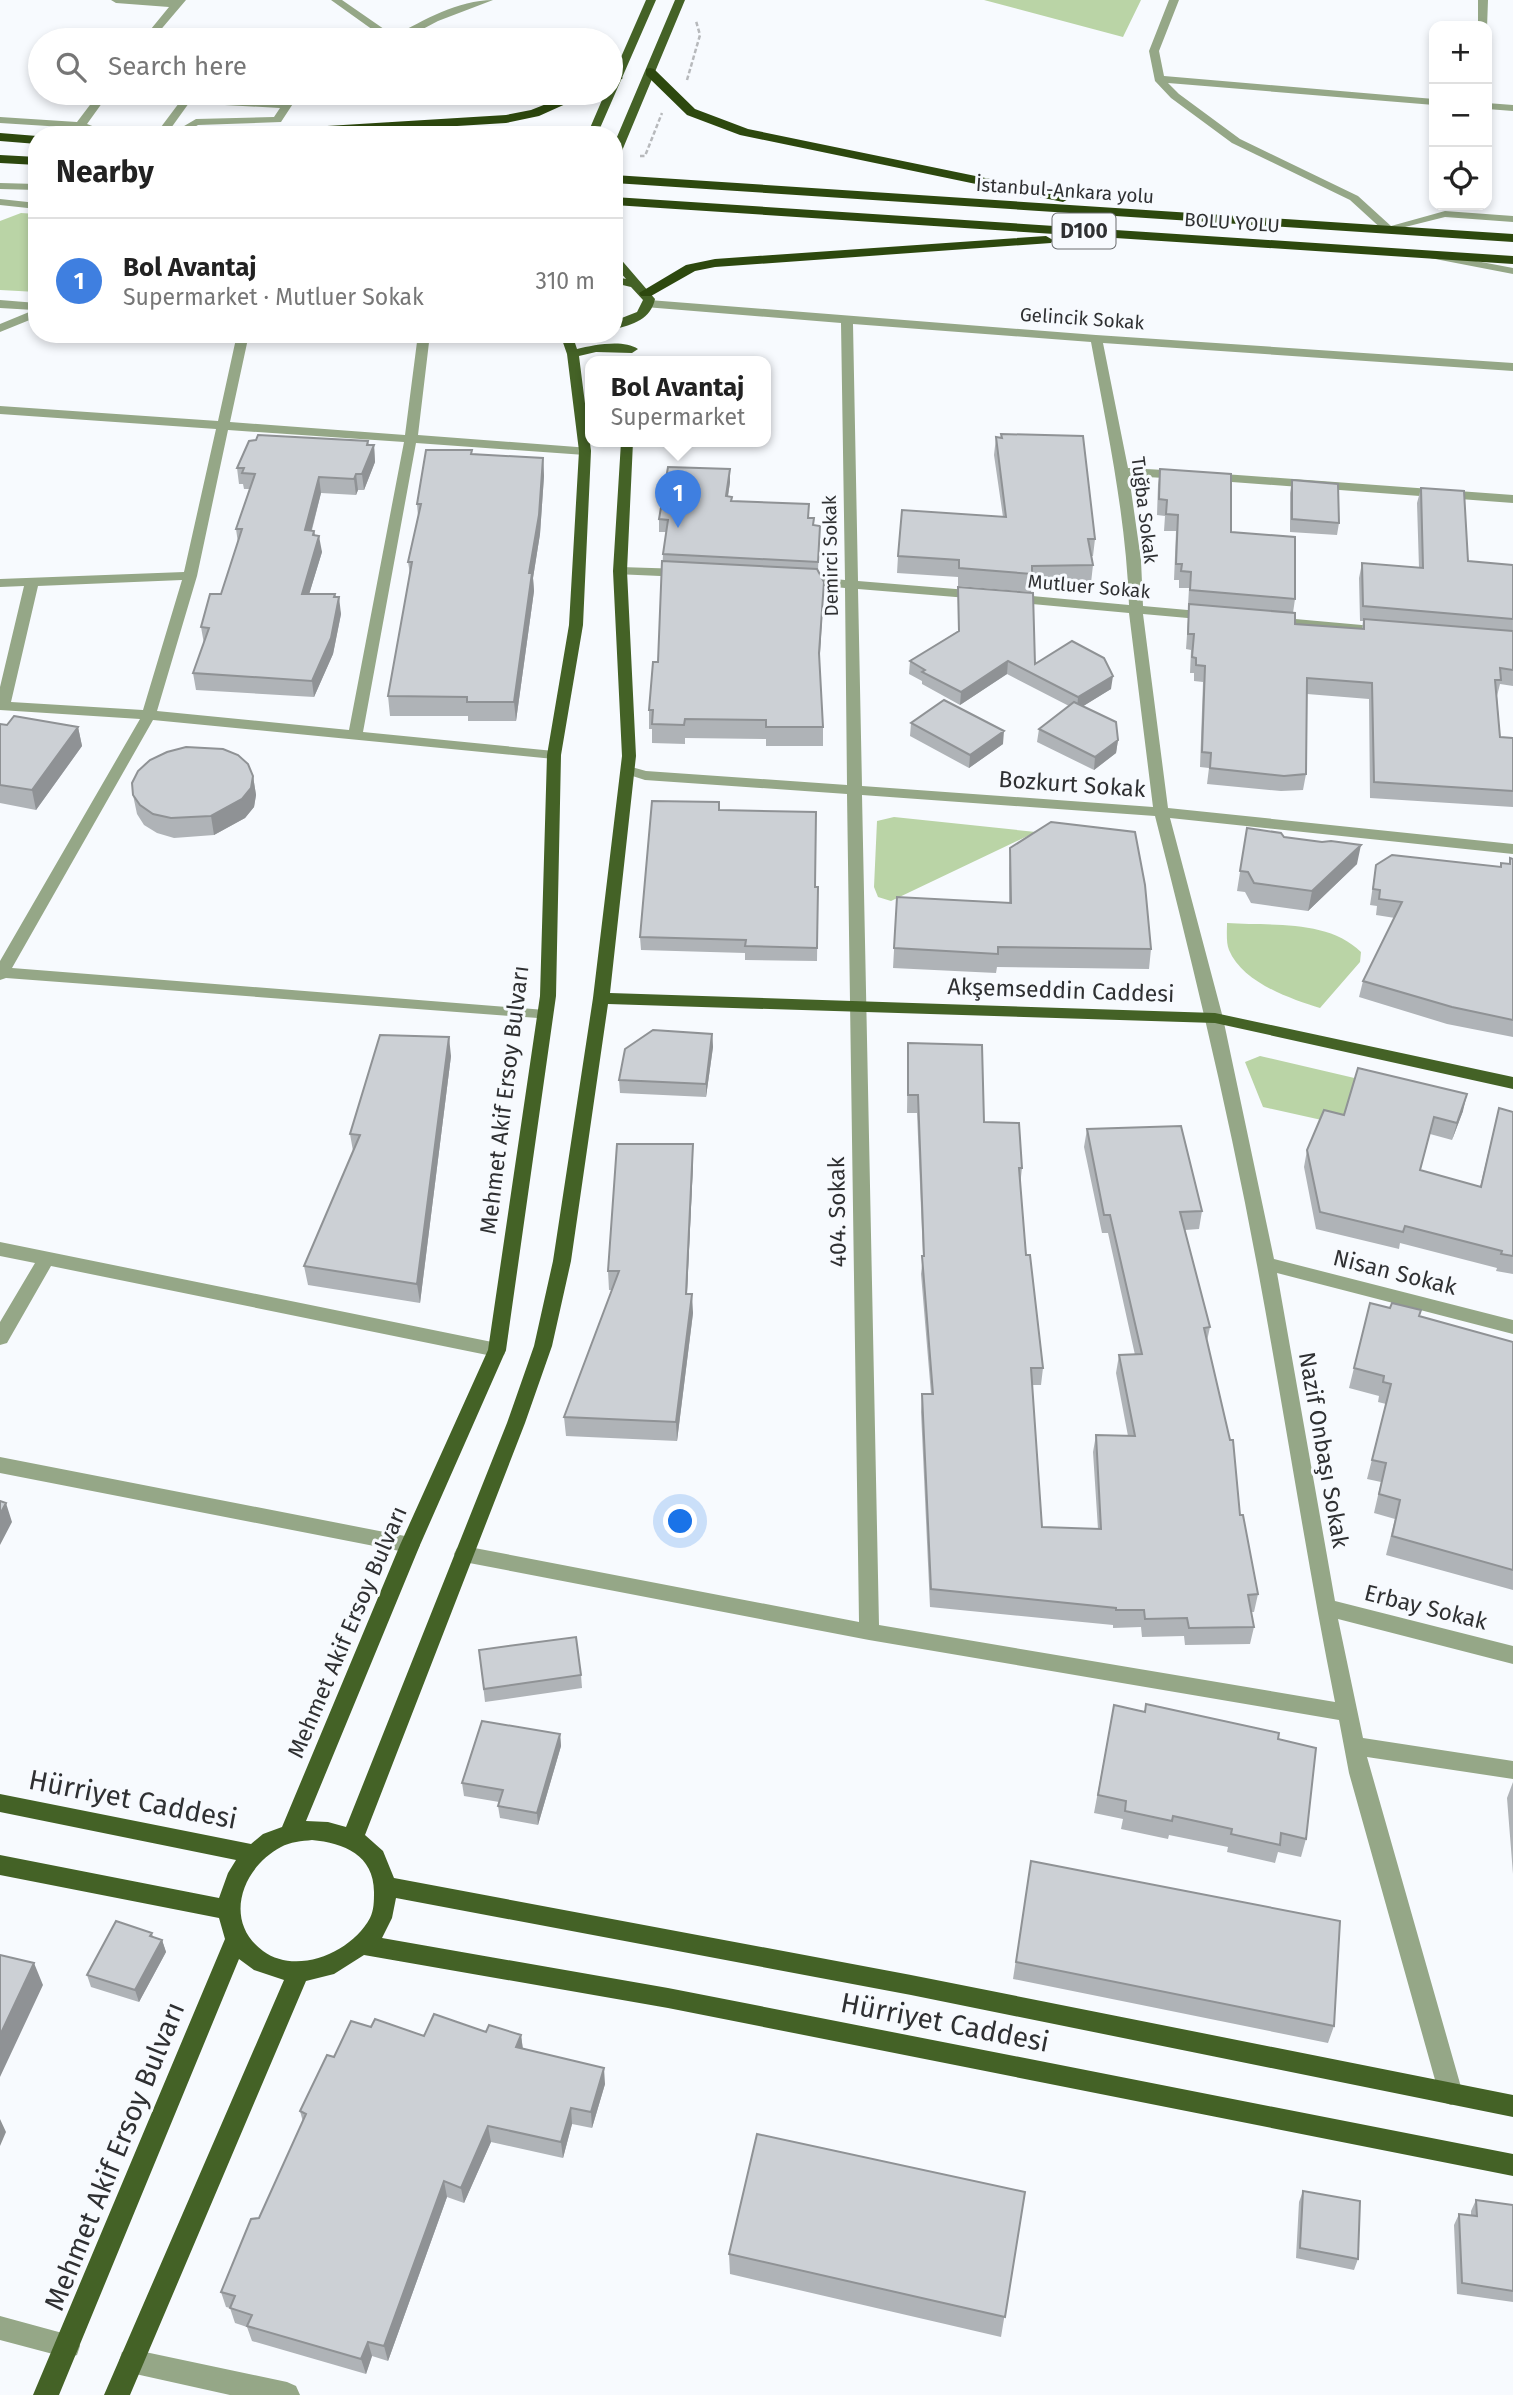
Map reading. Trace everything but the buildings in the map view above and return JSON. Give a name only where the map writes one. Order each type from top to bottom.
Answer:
[{"type":"highway","points":[[650,72],[691,112],[745,132],[1144,214]]},
{"type":"highway","points":[[392,126],[506,119],[535,113],[555,105]]},
{"type":"highway","points":[[0,137],[28,139]]},
{"type":"highway","points":[[0,159],[28,162]]},
{"type":"highway","name":"İstanbul-Ankara yolu","points":[[623,180],[1513,238]]},
{"type":"highway","name":"BOLU YOLU","points":[[623,202],[1513,260]]},
{"type":"highway","points":[[646,296],[691,268],[715,263],[1131,234]]},
{"type":"main road","points":[[623,60],[651,0]]},
{"type":"main road","points":[[623,136],[680,0]]},
{"type":"main road","points":[[596,126],[604,105]]},
{"type":"main road","points":[[623,269],[646,296]]},
{"type":"main road","points":[[623,284],[646,296]]},
{"type":"main road","points":[[573,354],[596,348],[632,355],[637,318],[646,296]]},
{"type":"main road","points":[[623,323],[637,318]]},
{"type":"main road","name":"Mehmet Akif Ersoy Bulvarı","points":[[290,1833],[410,1545],[497,1350],[548,996],[554,755],[576,625],[585,451],[573,354],[569,343]]},
{"type":"main road","points":[[353,1838],[543,1346],[562,1261],[601,998],[628,770],[620,571],[626,447]]},
{"type":"main road","name":"Akşemseddin Caddesi","points":[[601,998],[1215,1018],[1513,1083]]},
{"type":"main road","name":"Hürriyet Caddesi","points":[[0,1803],[254,1853]]},
{"type":"main road","points":[[334,1831],[353,1838],[370,1850],[381,1867],[386,1886],[385,1906],[377,1927],[364,1945],[323,1968],[299,1972],[261,1963],[246,1952],[236,1939],[228,1910],[234,1880],[254,1853],[271,1841],[290,1833],[334,1831]]},
{"type":"main road","points":[[0,1865],[228,1910]]},
{"type":"main road","name":"Hürriyet Caddesi","points":[[386,1886],[911,1985],[1513,2106]]},
{"type":"main road","name":"Mehmet Akif Ersoy Bulvarı","points":[[46,2395],[236,1939]]},
{"type":"main road","name":"Hürriyet Caddesi","points":[[364,1945],[668,1998],[1513,2165]]},
{"type":"main road","points":[[117,2395],[299,1972]]},
{"type":"street","points":[[117,0],[178,3]]},
{"type":"street","points":[[337,0],[377,28]]},
{"type":"street","points":[[416,28],[433,19],[488,0]]},
{"type":"street","points":[[1174,0],[1154,51],[1158,79],[1184,104],[1236,141],[1354,198],[1389,230],[1445,214],[1513,219]]},
{"type":"street","points":[[1483,0],[1483,21]]},
{"type":"street","points":[[157,28],[178,3]]},
{"type":"street","points":[[1158,79],[1429,102]]},
{"type":"street","points":[[80,125],[95,105]]},
{"type":"street","points":[[167,126],[182,105]]},
{"type":"street","points":[[189,126],[196,122],[277,120],[287,105]]},
{"type":"street","points":[[1492,106],[1513,108]]},
{"type":"street","points":[[0,120],[83,126]]},
{"type":"street","points":[[0,186],[28,187]]},
{"type":"street","points":[[0,202],[28,205]]},
{"type":"street","points":[[1420,254],[1513,271]]},
{"type":"street","name":"Gelincik Sokak","points":[[646,296],[847,319],[1513,367]]},
{"type":"street","points":[[0,304],[28,306]]},
{"type":"street","points":[[0,328],[28,317]]},
{"type":"street","name":"Demirci Sokak","points":[[847,319],[849,583],[857,791]]},
{"type":"street","name":"Tuğba Sokak","points":[[1096,339],[1122,472],[1161,812]]},
{"type":"street","points":[[241,343],[190,576],[149,715],[1,973],[545,1015]]},
{"type":"street","points":[[355,736],[411,438],[423,343]]},
{"type":"street","points":[[0,410],[585,451]]},
{"type":"street","points":[[1122,472],[1331,484],[1513,499]]},
{"type":"street","points":[[620,571],[702,575]]},
{"type":"street","points":[[0,583],[190,576]]},
{"type":"street","name":"Mutluer Sokak","points":[[783,579],[1230,618]]},
{"type":"street","points":[[32,582],[1,705],[149,715],[554,755]]},
{"type":"street","points":[[1257,620],[1405,632]]},
{"type":"street","name":"Bozkurt Sokak","points":[[628,770],[645,775],[1161,812],[1513,849]]},
{"type":"street","name":"404. Sokak","points":[[857,791],[857,1007],[869,1632]]},
{"type":"street","name":"Nazif Onbaşı Sokak","points":[[1161,812],[1215,1018],[1266,1264],[1346,1713],[1451,2094]]},
{"type":"street","points":[[0,1249],[497,1350]]},
{"type":"street","points":[[0,1338],[47,1258]]},
{"type":"street","name":"Nisan Sokak","points":[[1266,1264],[1513,1327]]},
{"type":"street","points":[[0,1465],[410,1545]]},
{"type":"street","points":[[464,1554],[869,1632],[1346,1713]]},
{"type":"street","name":"Erbay Sokak","points":[[1326,1607],[1513,1655]]},
{"type":"street","points":[[1354,1746],[1513,1770]]},
{"type":"street","points":[[0,2328],[68,2346]]},
{"type":"street","points":[[131,2361],[287,2395]]},
{"type":"path","points":[[688,76],[699,35],[695,19]]},
{"type":"green space","points":[[984,0],[1141,0],[1123,37]]},
{"type":"green space","points":[[21,213],[28,213],[28,292],[0,290],[0,221]]},
{"type":"green space","points":[[894,817],[1036,832],[891,901],[878,897],[874,887],[877,821]]},
{"type":"green space","points":[[1227,923],[1316,929],[1348,941],[1361,952],[1360,962],[1320,1008],[1268,988],[1244,971],[1229,950]]},
{"type":"green space","points":[[1260,1056],[1410,1091],[1398,1137],[1263,1107],[1245,1062]]},
{"type":"place","name":"Bol Avantaj","points":[[678,528]]}]
